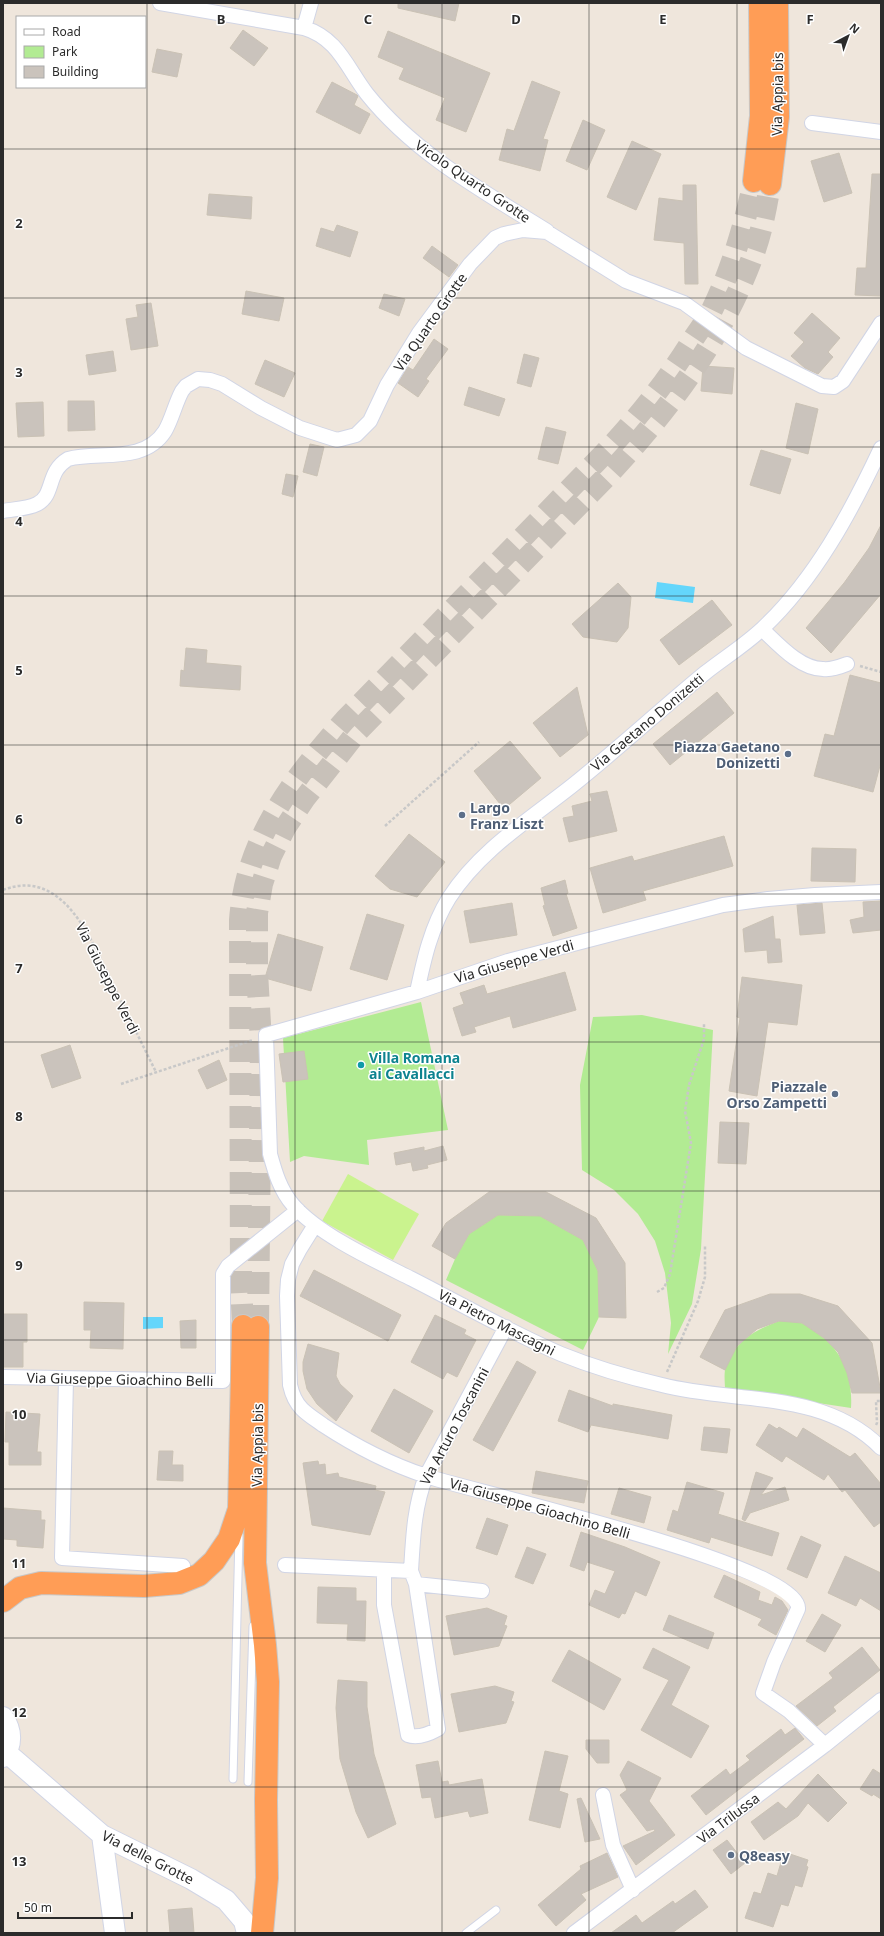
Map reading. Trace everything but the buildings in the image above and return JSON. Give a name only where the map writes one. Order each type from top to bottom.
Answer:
[{"type":"highway","name":"Via Appia bis","points":[[760,3],[762,183],[778,116],[777,3]]},
{"type":"highway","name":"Via Appia bis","points":[[3,1601],[20,1588],[41,1583],[144,1586],[168,1585],[189,1580],[199,1575],[219,1556],[229,1539],[239,1509],[251,1327],[255,1563],[268,1682],[266,1800],[267,1878],[262,1933]]},
{"type":"street","name":"Vicolo Quarto Grotte","points":[[160,3],[304,28],[320,34],[330,41],[371,98],[414,142],[459,175],[547,232]]},
{"type":"street","points":[[304,28],[311,3]]},
{"type":"street","points":[[812,123],[881,132]]},
{"type":"street","name":"Via Quarto Grotte","points":[[3,511],[29,506],[42,501],[48,492],[56,470],[68,459],[119,455],[138,451],[154,443],[166,429],[182,391],[186,386],[198,379],[210,380],[222,384],[279,418],[305,430],[337,440],[356,435],[370,421],[387,385],[419,333],[482,251],[495,238],[504,234],[523,230],[547,232],[626,281],[684,303],[742,346],[822,386],[834,387],[843,381],[881,323]]},
{"type":"street","name":"Via Gaetano Donizetti","points":[[417,992],[425,955],[438,918],[456,888],[479,861],[505,837],[573,785],[642,728],[705,673],[762,629],[802,585],[821,557],[837,532],[881,448]]},
{"type":"street","points":[[762,629],[793,656],[809,666],[827,669],[847,664]]},
{"type":"street","name":"Via Giuseppe Verdi","points":[[266,1035],[417,992],[508,961],[735,902],[815,895],[881,892]]},
{"type":"street","name":"Via Pietro Mascagni","points":[[266,1035],[270,1154],[280,1184],[298,1210],[315,1225],[333,1237],[393,1270],[555,1351],[585,1363],[681,1390],[768,1400],[818,1410],[857,1428],[881,1448]]},
{"type":"street","name":"Via Giuseppe Gioachino Belli","points":[[3,1377],[223,1380],[223,1274],[228,1266],[298,1210]]},
{"type":"street","name":"Via Giuseppe Gioachino Belli","points":[[315,1225],[292,1264],[287,1296],[290,1380],[294,1396],[306,1413],[336,1433],[375,1454],[426,1476],[551,1509],[708,1556],[760,1577],[788,1593],[797,1602],[798,1609],[774,1662],[763,1693],[788,1712],[824,1745]]},
{"type":"street","name":"Via Arturo Toscanini","points":[[384,1570],[384,1605],[408,1735],[415,1737],[438,1729],[414,1577],[414,1525],[419,1495],[426,1476],[506,1327]]},
{"type":"street","points":[[66,1379],[62,1558],[183,1566]]},
{"type":"street","points":[[285,1565],[384,1570],[482,1590]]},
{"type":"street","name":"Via Trilussa","points":[[574,1933],[633,1890],[881,1700]]},
{"type":"street","name":"Via delle Grotte","points":[[3,1717],[8,1724],[11,1733],[10,1744],[5,1755],[102,1835],[192,1879],[218,1894],[238,1913],[244,1921],[247,1933]]},
{"type":"street","points":[[603,1795],[613,1845],[633,1890]]},
{"type":"street","points":[[102,1835],[115,1933]]},
{"type":"lane","points":[[234,1780],[239,1509]]},
{"type":"lane","points":[[248,1782],[255,1563]]},
{"type":"lane","points":[[466,1933],[496,1910]]},
{"type":"path","points":[[847,664],[881,672]]},
{"type":"path","points":[[385,826],[479,742]]},
{"type":"path","name":"Via Giuseppe Verdi","points":[[3,890],[24,884],[42,888],[56,896],[78,918],[91,940],[156,1072]]},
{"type":"path","points":[[657,1292],[664,1288],[670,1274],[691,1143],[685,1111],[689,1085],[704,1039],[704,1023]]},
{"type":"path","points":[[121,1084],[266,1035]]},
{"type":"path","points":[[661,1385],[698,1301],[705,1277],[705,1246]]},
{"type":"path","points":[[877,1423],[876,1401],[881,1401]]},
{"type":"green space","points":[[421,1002],[448,1130],[367,1140],[369,1165],[304,1156],[290,1162],[283,1038]]},
{"type":"green space","points":[[642,1015],[713,1030],[701,1249],[692,1304],[668,1354],[671,1323],[665,1273],[655,1241],[638,1214],[614,1190],[582,1170],[580,1085],[593,1017]]},
{"type":"green space","points":[[348,1174],[419,1214],[393,1260],[322,1221]]},
{"type":"green space","points":[[498,1215],[540,1216],[583,1240],[598,1271],[599,1317],[583,1350],[446,1280],[455,1259],[469,1234]]},
{"type":"green space","points":[[779,1321],[804,1324],[824,1338],[832,1346],[839,1355],[848,1374],[851,1408],[725,1389],[725,1370],[733,1352],[753,1333]]},
{"type":"water","points":[[657,582],[695,587],[693,603],[655,598]]},
{"type":"water","points":[[143,1317],[163,1317],[163,1328],[143,1329]]},
{"type":"tunnel","points":[[243,1326],[241,1284],[240,920],[244,891],[252,863],[262,837],[275,812],[291,788],[345,720],[610,447],[658,390],[708,318],[718,298],[731,266],[754,181]]},
{"type":"tunnel","points":[[258,1327],[261,1041],[257,972],[257,913],[262,884],[271,856],[285,828],[305,798],[357,732],[608,475],[672,400],[709,346],[739,289],[758,240],[770,184]]},
{"type":"place","name":"Piazza Gaetano Donizetti","points":[[788,754]]},
{"type":"place","name":"Largo Franz Liszt","points":[[462,815]]},
{"type":"place","name":"Villa Romana ai Cavallacci","points":[[361,1065]]},
{"type":"place","name":"Piazzale Orso Zampetti","points":[[835,1094]]},
{"type":"place","name":"Q8easy","points":[[731,1855]]}]
